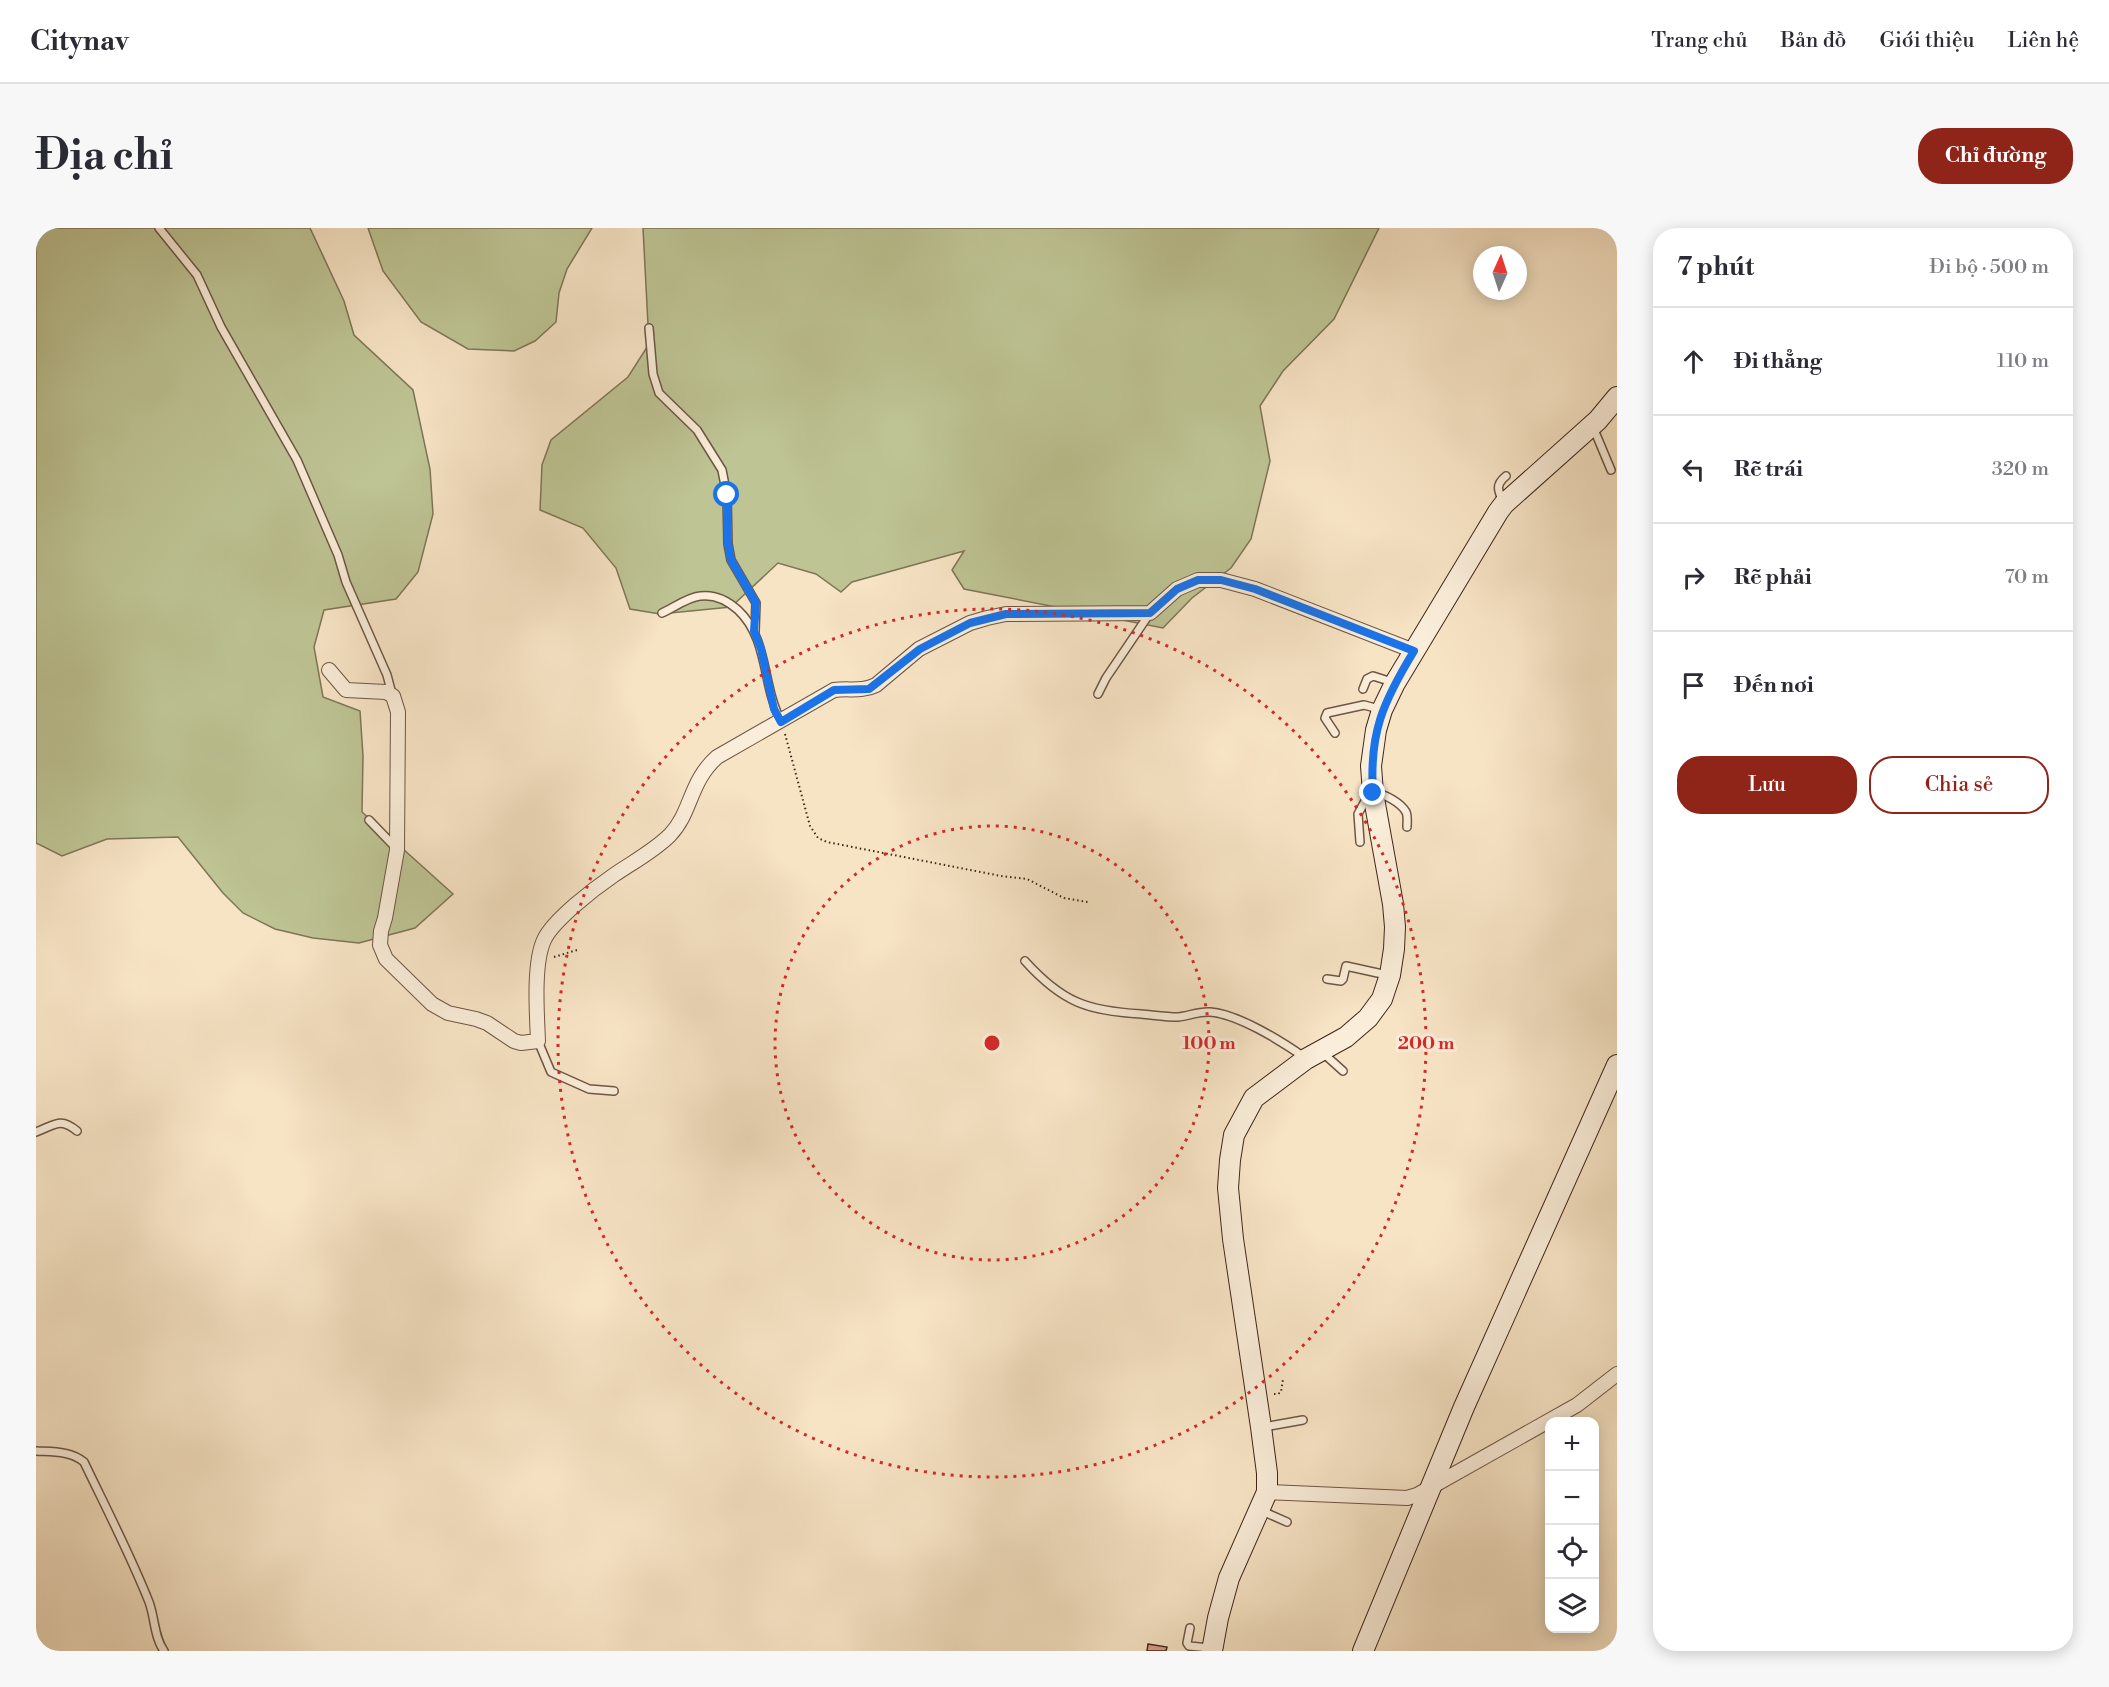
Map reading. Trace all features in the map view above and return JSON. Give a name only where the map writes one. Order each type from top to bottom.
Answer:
[{"type":"street","points":[[1212,1650],[1226,1587],[1263,1501],[1267,1473],[1233,1239],[1228,1188],[1234,1135],[1254,1098],[1314,1055],[1346,1037],[1368,1018],[1382,999],[1390,975],[1394,949],[1393,904],[1373,796],[1371,766],[1376,730],[1382,710],[1395,683],[1504,504],[1593,425],[1617,397]]},
{"type":"street","points":[[329,670],[346,690],[386,692],[393,696],[398,712],[397,850],[380,945],[386,959],[432,1004],[448,1013],[476,1018],[521,1043],[538,1041],[536,1003],[539,956],[543,941],[550,931],[596,887],[662,843],[680,821],[697,779],[706,767],[717,757],[834,690],[869,689],[920,649],[970,623],[1006,614],[1150,613],[1177,589],[1198,580],[1221,580],[1255,589],[1414,651]]},
{"type":"street","points":[[1363,1651],[1464,1407],[1617,1065]]},
{"type":"street","points":[[1263,1501],[1407,1498],[1431,1488],[1577,1405],[1617,1374]]},
{"type":"lane","points":[[159,228],[197,275],[221,327],[297,460],[341,561],[346,582],[387,675],[393,696]]},
{"type":"lane","points":[[649,328],[653,374],[659,393],[697,430],[722,470],[727,495],[728,544],[731,560],[756,603],[754,631]]},
{"type":"lane","points":[[1593,425],[1611,470]]},
{"type":"lane","points":[[1504,504],[1497,488],[1499,482],[1506,476]]},
{"type":"lane","points":[[662,614],[698,596],[717,597],[730,603],[744,616],[754,631],[761,649],[774,709],[781,722]]},
{"type":"lane","points":[[1098,694],[1106,678],[1150,613]]},
{"type":"lane","points":[[1363,689],[1367,679],[1373,676],[1395,683]]},
{"type":"lane","points":[[1335,733],[1325,718],[1327,714],[1364,705],[1382,710]]},
{"type":"lane","points":[[1360,842],[1358,814],[1365,801],[1373,796],[1388,797],[1405,810],[1407,827]]},
{"type":"lane","points":[[369,820],[397,850]]},
{"type":"lane","points":[[1025,961],[1044,981],[1071,1000],[1084,1006],[1108,1012],[1170,1016],[1210,1012],[1228,1016],[1286,1045],[1314,1055],[1343,1071]]},
{"type":"lane","points":[[1327,979],[1341,981],[1347,966],[1390,975]]},
{"type":"lane","points":[[538,1041],[551,1072],[589,1089],[614,1092]]},
{"type":"lane","points":[[36,1132],[62,1122],[67,1122],[77,1131]]},
{"type":"lane","points":[[1261,1427],[1303,1420]]},
{"type":"lane","points":[[36,1450],[68,1454],[84,1462],[149,1603],[159,1644],[164,1651]]},
{"type":"lane","points":[[1263,1501],[1287,1522]]},
{"type":"lane","points":[[1190,1628],[1187,1643],[1189,1646],[1212,1650]]},
{"type":"path","points":[[781,722],[807,817],[818,838],[827,842],[1027,879],[1064,898],[1088,902]]},
{"type":"path","points":[[539,956],[554,957],[577,950]]},
{"type":"green space","points":[[36,228],[310,228],[344,301],[354,335],[413,390],[430,469],[433,514],[418,572],[396,599],[324,610],[314,647],[323,697],[360,711],[363,756],[362,812],[453,894],[415,928],[359,943],[313,938],[275,929],[243,913],[223,893],[178,837],[107,839],[62,856],[36,843]]},
{"type":"green space","points":[[368,228],[592,228],[567,269],[559,293],[556,322],[535,341],[514,351],[468,349],[421,322],[383,271]]},
{"type":"green space","points":[[643,228],[1379,228],[1334,319],[1283,371],[1260,406],[1270,461],[1251,539],[1231,568],[1192,598],[1163,628],[964,589],[952,570],[964,551],[852,582],[841,592],[816,574],[778,563],[731,607],[660,614],[630,609],[616,568],[583,528],[540,510],[542,465],[551,440],[628,377],[649,344]]},
{"type":"building","points":[[1148,1644],[1167,1647],[1166,1651],[1147,1651]]},
{"type":"route","points":[[727,495],[726,520],[731,560],[756,603],[754,631],[761,649],[774,709],[781,722],[834,690],[869,689],[920,649],[970,623],[1006,614],[1150,613],[1177,589],[1198,580],[1221,580],[1255,589],[1414,651],[1382,710],[1376,730],[1371,766],[1373,793]]}]
